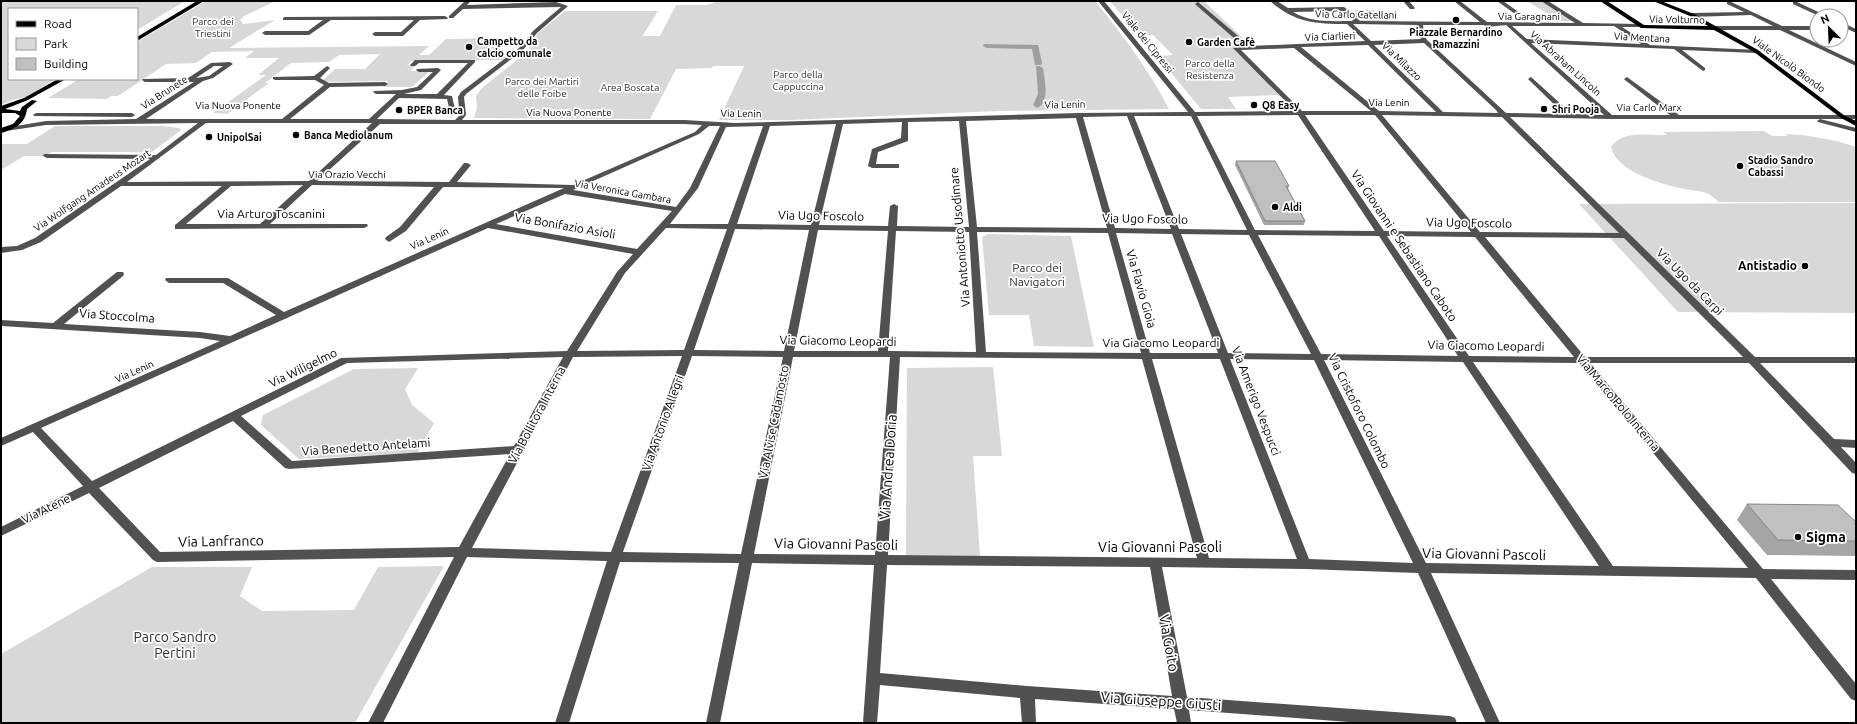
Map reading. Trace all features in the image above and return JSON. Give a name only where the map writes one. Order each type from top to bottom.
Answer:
[{"type":"main road","points":[[138,33],[193,1]]},
{"type":"main road","points":[[138,38],[200,1]]},
{"type":"main road","points":[[1603,1],[1638,25]]},
{"type":"main road","name":"Viale Nicolò Biondo","points":[[1656,1],[1692,15],[1756,52],[1843,116]]},
{"type":"main road","name":"Via Volturno","points":[[1638,25],[1648,28],[1716,28]]},
{"type":"main road","points":[[1,109],[26,99],[61,80]]},
{"type":"main road","points":[[4,130],[19,122],[23,116],[26,105],[70,80]]},
{"type":"main road","points":[[1,109],[16,111],[23,116]]},
{"type":"main road","points":[[1843,116],[1856,124]]},
{"type":"street","points":[[285,19],[418,19],[446,17],[462,8],[469,1]]},
{"type":"street","name":"Viale dei Cipressi","points":[[1101,1],[1193,114]]},
{"type":"street","name":"Via Carlo Catellani","points":[[1273,1],[1298,17],[1314,22],[1420,24]]},
{"type":"street","points":[[1406,1],[1412,8]]},
{"type":"street","points":[[1457,1],[1487,25]]},
{"type":"street","points":[[1500,1],[1524,18]]},
{"type":"street","points":[[1544,1],[1582,25]]},
{"type":"street","points":[[1729,3],[1856,64]]},
{"type":"street","points":[[1795,3],[1809,9]]},
{"type":"street","points":[[457,121],[462,115],[463,111],[461,97],[463,93],[521,49],[535,32],[565,6],[556,4],[462,8]]},
{"type":"street","points":[[1198,4],[1248,47]]},
{"type":"street","points":[[1344,9],[1358,23]]},
{"type":"street","points":[[1287,10],[1380,9]]},
{"type":"street","points":[[1692,15],[1752,14]]},
{"type":"street","points":[[1350,15],[1386,15]]},
{"type":"street","points":[[265,33],[309,33],[329,19]]},
{"type":"street","points":[[375,34],[403,34],[418,19]]},
{"type":"street","name":"Via Milazzo","points":[[1349,23],[1441,113]]},
{"type":"street","name":"Via Garagnani","points":[[1420,24],[1517,25],[1532,23],[1638,25]]},
{"type":"street","points":[[1387,24],[1415,32],[1420,24]]},
{"type":"street","name":"Via Abraham Lincoln","points":[[1508,25],[1610,117]]},
{"type":"street","name":"Via Abraham Lincoln","points":[[1517,25],[1536,41]]},
{"type":"street","points":[[1616,25],[1649,46]]},
{"type":"street","points":[[1716,28],[1809,28]]},
{"type":"street","name":"Via Ugo da Carpi","points":[[1415,32],[1503,115],[1752,361],[1856,470]]},
{"type":"street","name":"Via Ciarlieri","points":[[1236,48],[1425,41]]},
{"type":"street","name":"Via Mentana","points":[[1526,41],[1756,52]]},
{"type":"street","name":"Via Marco Polo Interna","points":[[1296,46],[1378,112],[1478,235],[1760,574],[1856,695]]},
{"type":"street","name":"Via Giovanni e Sebastiano Caboto","points":[[1236,48],[1300,113],[1609,571]]},
{"type":"street","points":[[1676,48],[1703,69]]},
{"type":"street","points":[[413,65],[417,61],[473,61],[439,96]]},
{"type":"street","name":"Via Brunete","points":[[138,121],[201,80],[211,76],[230,64],[213,64],[189,80]]},
{"type":"street","points":[[316,78],[327,68]]},
{"type":"street","points":[[263,226],[310,183],[400,94],[419,89],[438,70],[419,70]]},
{"type":"street","points":[[275,78],[316,78],[328,85],[385,84]]},
{"type":"street","points":[[1531,78],[1570,116]]},
{"type":"street","points":[[1627,79],[1677,117]]},
{"type":"street","name":"Via Brunete","points":[[145,80],[201,80]]},
{"type":"street","points":[[286,120],[328,85]]},
{"type":"street","points":[[376,92],[450,97],[452,111],[463,111]]},
{"type":"street","name":"Via Lenin","points":[[1,442],[574,186],[697,133],[708,123],[840,123],[962,118],[1130,114],[1378,112],[1503,115]]},
{"type":"street","name":"Via Amerigo Vespucci","points":[[1130,114],[1305,564]]},
{"type":"street","name":"Via Cristoforo Colombo","points":[[1193,114],[1252,232],[1318,357],[1422,568],[1493,723]]},
{"type":"street","name":"Via Nuova Ponente","points":[[36,115],[292,115],[431,121],[708,123]]},
{"type":"street","name":"Via Flavio Gioia","points":[[1079,115],[1204,562]]},
{"type":"street","name":"Via Carlo Marx","points":[[1503,115],[1610,117],[1795,117]]},
{"type":"street","name":"Via Nuova Ponente","points":[[23,116],[26,119],[46,123]]},
{"type":"street","points":[[1795,117],[1856,117]]},
{"type":"street","points":[[1795,117],[1856,130]]},
{"type":"street","name":"Via Antoniotto Usodimare","points":[[962,118],[973,230],[981,354]]},
{"type":"street","name":"Via Nuova Ponente","points":[[4,130],[46,123],[375,119]]},
{"type":"street","name":"Via Wolfgang Amadeus Mozart","points":[[1,250],[19,248],[38,240],[158,157],[205,121]]},
{"type":"street","name":"Via Wolfgang Amadeus Mozart","points":[[188,134],[209,128],[246,121]]},
{"type":"street","points":[[896,166],[872,166],[875,151],[905,139],[904,121]]},
{"type":"street","name":"Via Alvise Cadamosto","points":[[713,723],[787,353],[814,228],[840,123]]},
{"type":"street","name":"Via Bollitora Interna","points":[[375,723],[463,552],[570,354],[621,272],[678,210],[694,188],[724,124]]},
{"type":"street","name":"Via Antonio Allegri","points":[[562,723],[615,557],[688,353],[766,124]]},
{"type":"street","points":[[46,156],[158,157]]},
{"type":"street","points":[[451,184],[467,165]]},
{"type":"street","name":"Via Arturo Toscanini","points":[[230,183],[178,227],[364,226]]},
{"type":"street","name":"Via Orazio Vecchi","points":[[119,184],[310,183],[574,186]]},
{"type":"street","points":[[389,239],[403,229],[440,184]]},
{"type":"street","name":"Via Veronica Gambara","points":[[564,191],[678,210]]},
{"type":"street","points":[[882,354],[894,206]]},
{"type":"street","name":"Via Bonifazio Asioli","points":[[487,225],[639,252]]},
{"type":"street","name":"Via Ugo Foscolo","points":[[664,226],[1626,236]]},
{"type":"street","points":[[56,326],[120,274]]},
{"type":"street","points":[[169,280],[225,280],[284,316]]},
{"type":"street","name":"Via Stoccolma","points":[[1,323],[200,334],[231,339]]},
{"type":"street","name":"Via Giacomo Leopardi","points":[[570,354],[787,353],[1582,360],[1856,360]]},
{"type":"street","name":"Via Wiligelmo","points":[[92,487],[345,360],[570,354]]},
{"type":"street","name":"Via Andrea Doria","points":[[870,723],[895,354]]},
{"type":"street","name":"Via Benedetto Antelami","points":[[234,416],[289,465],[518,450]]},
{"type":"street","name":"Via Lanfranco","points":[[34,427],[157,557],[463,552]]},
{"type":"street","points":[[1830,443],[1856,444]]},
{"type":"street","name":"Via Atene","points":[[1,532],[92,487]]},
{"type":"street","name":"Via Giovanni Pascoli","points":[[463,552],[615,557],[1204,562],[1422,568],[1856,575]]},
{"type":"street","name":"Via Goito","points":[[1155,562],[1184,723]]},
{"type":"street","name":"Via Giuseppe Giusti","points":[[873,678],[1027,692],[1179,702],[1336,719],[1450,723]]},
{"type":"street","points":[[1027,692],[1029,723]]},
{"type":"green space","points":[[1,1],[185,1],[138,29],[138,8],[8,8],[8,80],[54,80],[26,97],[1,105]]},
{"type":"green space","name":"Parco dei Triestini","points":[[206,1],[276,1],[244,16],[240,20],[243,24],[275,20],[229,48],[429,46],[419,55],[429,55],[446,39],[508,38],[493,55],[510,55],[503,60],[412,61],[407,65],[415,66],[410,71],[430,71],[412,87],[383,87],[388,81],[321,82],[335,69],[365,69],[380,54],[339,55],[329,62],[291,63],[265,83],[269,83],[227,114],[213,113],[266,75],[258,75],[279,58],[245,58],[254,51],[212,52],[196,63],[166,64],[118,96],[111,96],[107,99],[48,98],[77,80],[138,80],[138,41]]},
{"type":"green space","points":[[720,1],[1095,1],[1135,53],[1153,80],[1169,109],[999,111],[790,120],[719,120],[744,66],[713,66],[712,68],[676,69],[650,119],[474,118],[477,107],[476,96],[482,88],[527,52],[533,52],[529,48],[537,34],[565,11],[658,11],[640,40],[643,36],[660,36],[676,5],[706,5]]},
{"type":"green space","name":"Parco della Resistenza","points":[[1110,1],[1204,1],[1244,39],[1227,40],[1279,95],[1228,97],[1236,109],[1201,109],[1157,56],[1173,55],[1153,35],[1139,35]]},
{"type":"green space","points":[[1527,1],[1541,1],[1573,21],[1559,21]]},
{"type":"green space","points":[[1354,10],[1374,10],[1388,21],[1360,22],[1354,16],[1361,16]]},
{"type":"green space","points":[[55,126],[164,126],[179,128],[181,130],[152,152],[52,152],[44,156],[24,156],[1,170],[1,144],[27,144]]},
{"type":"green space","name":"Stadio Sandro Cabassi","points":[[1764,131],[1772,136],[1788,136],[1785,134],[1812,136],[1856,147],[1856,202],[1719,202],[1704,192],[1688,190],[1653,181],[1642,176],[1622,164],[1615,156],[1611,147],[1616,141],[1622,138],[1637,135],[1667,135],[1663,132]]},
{"type":"green space","points":[[1856,203],[1856,313],[1678,312],[1579,204]]},
{"type":"green space","name":"Parco dei Navigatori","points":[[988,234],[1071,236],[1094,347],[1034,346],[1029,315],[989,315],[982,237]]},
{"type":"green space","points":[[993,367],[1002,456],[973,456],[980,556],[906,556],[907,368]]},
{"type":"green space","points":[[418,368],[405,389],[412,405],[434,423],[417,453],[299,459],[261,425],[263,415],[354,369]]},
{"type":"green space","name":"Parco Sandro Pertini","points":[[444,566],[355,723],[1,723],[1,654],[152,567],[252,567],[240,596],[262,611],[354,610],[378,567]]},
{"type":"building","name":"Aldi","points":[[1236,161],[1275,161],[1289,186],[1286,186],[1305,221],[1265,221]]},
{"type":"building","points":[[1747,504],[1838,505],[1856,522],[1856,541],[1778,540]]},
{"type":"waterway","points":[[987,46],[1035,47],[1038,63]]},
{"type":"waterway","points":[[1037,105],[1042,94],[1039,68]]},
{"type":"tunnel","points":[[1524,18],[1530,22]]},
{"type":"place","name":"Piazzale Bernardino Ramazzini","points":[[1456,20]]},
{"type":"place","name":"Garden Cafè","points":[[1189,42]]},
{"type":"place","name":"Campetto da calcio comunale","points":[[469,47]]},
{"type":"place","name":"Q8 Easy","points":[[1254,105]]},
{"type":"place","name":"Shri Pooja","points":[[1544,109]]},
{"type":"place","name":"BPER Banca","points":[[399,110]]},
{"type":"place","name":"Banca Mediolanum","points":[[296,135]]},
{"type":"place","name":"UnipolSai","points":[[209,137]]},
{"type":"place","name":"Stadio Sandro Cabassi","points":[[1740,166]]},
{"type":"place","name":"Aldi","points":[[1275,207]]},
{"type":"place","name":"Antistadio","points":[[1805,266]]},
{"type":"place","name":"Sigma","points":[[1798,537]]},
{"type":"park label","name":"Parco della Cappuccina","points":[[798,80]]},
{"type":"park label","name":"Parco dei Martiri delle Foibe","points":[[542,86]]},
{"type":"park label","name":"Area Boscata","points":[[630,87]]}]
